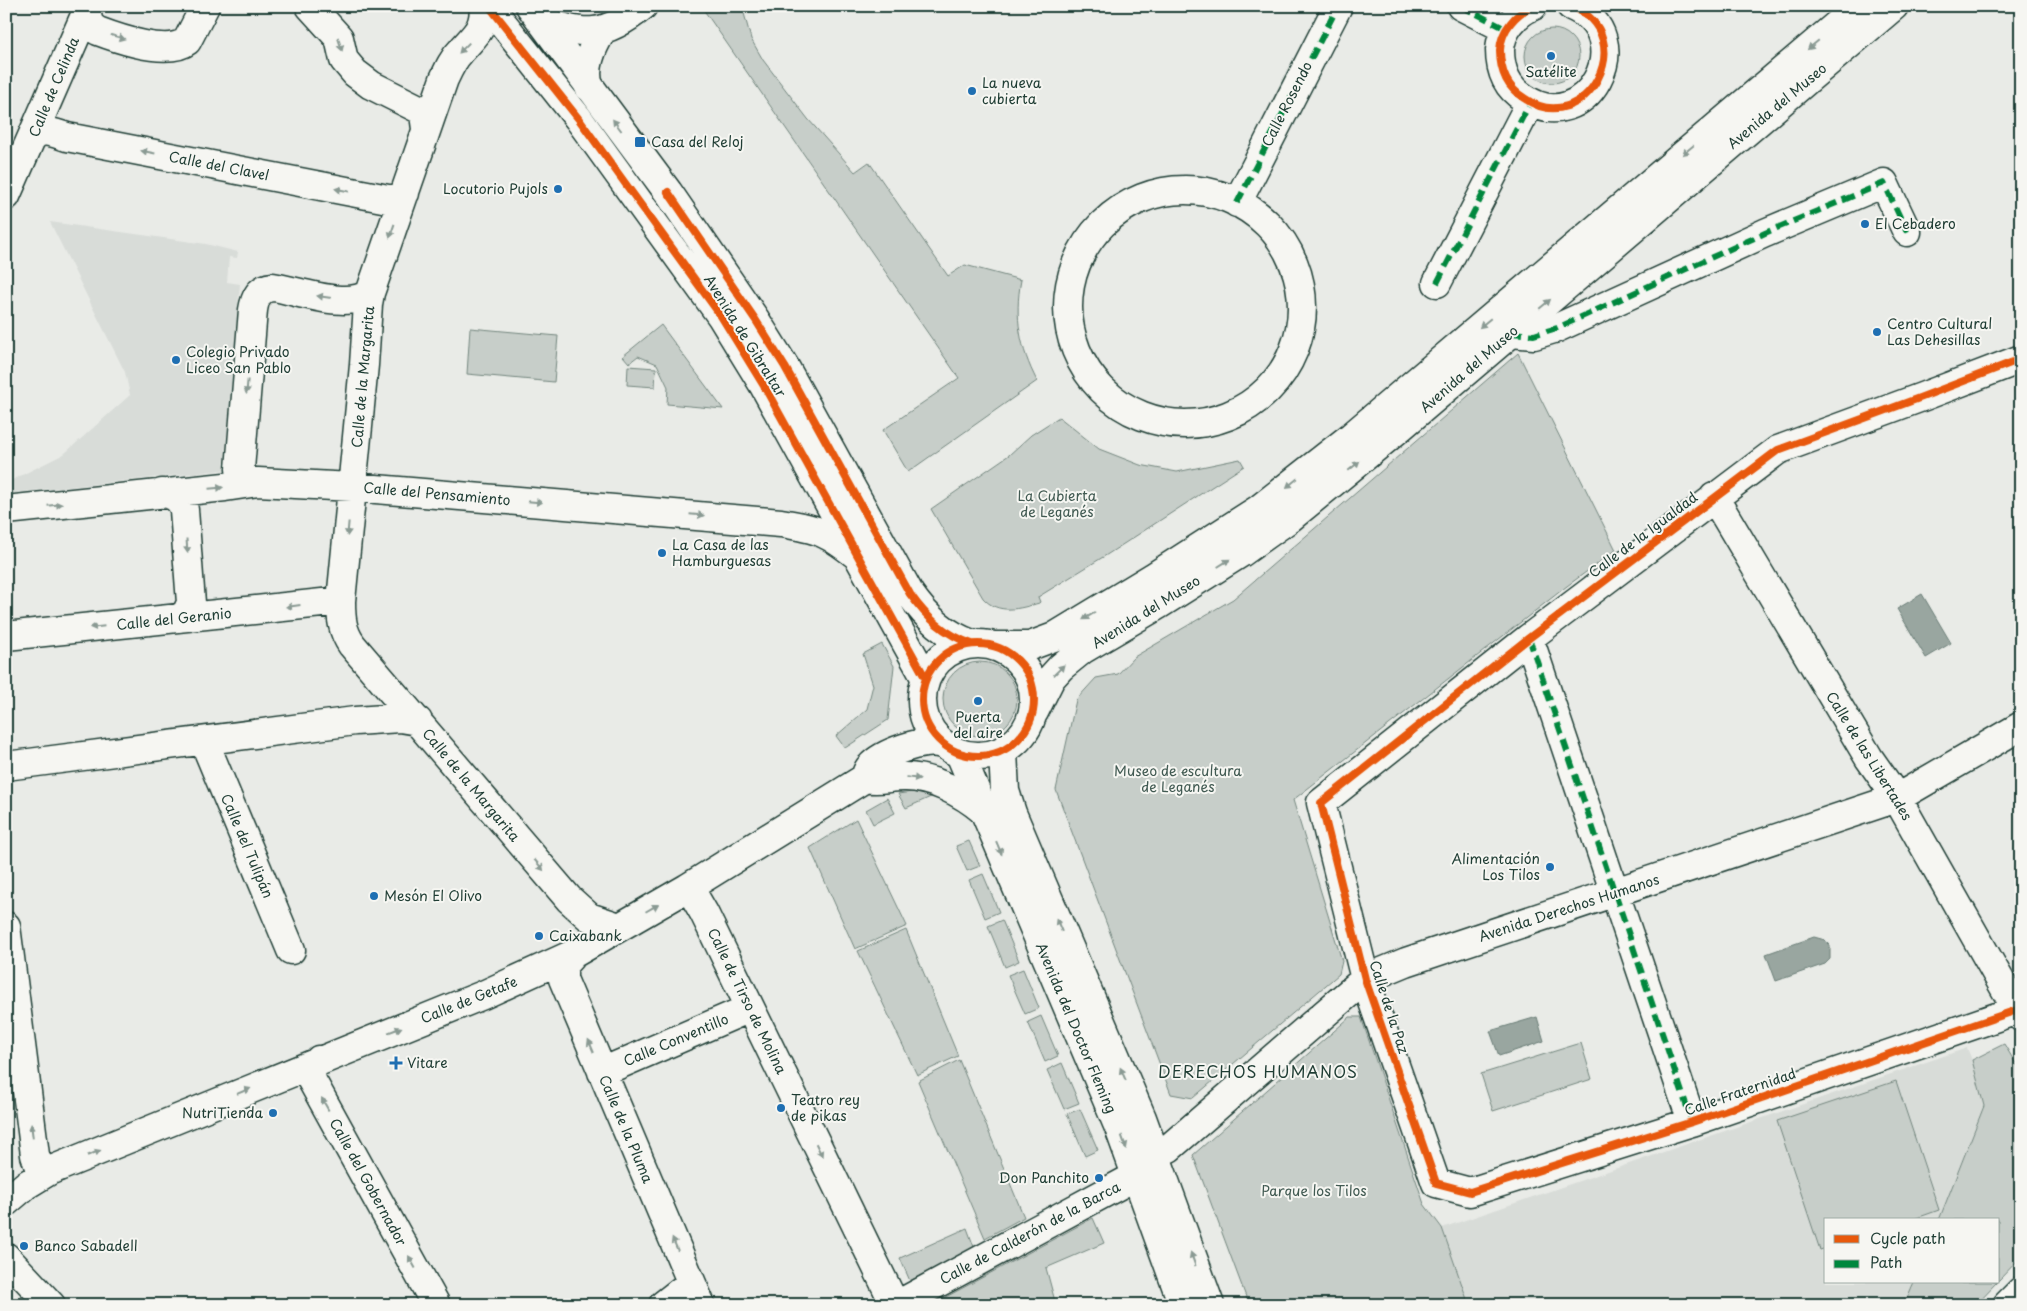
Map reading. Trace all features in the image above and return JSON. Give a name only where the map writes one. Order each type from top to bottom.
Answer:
[{"type":"main road","points":[[89,7],[89,21],[93,28],[98,31],[144,44],[172,47],[182,45],[187,41],[205,6]]},
{"type":"main road","points":[[310,6],[339,38],[344,60],[355,73],[371,85],[419,109],[424,114],[426,129]]},
{"type":"main road","name":"Calle de la Margarita","points":[[354,721],[374,706],[374,696],[369,682],[345,647],[341,632],[370,293],[449,67],[462,49],[476,37],[480,29],[484,6]]},
{"type":"main road","name":"Avenida de Gibraltar","points":[[489,6],[584,126],[721,316],[764,386],[926,679]]},
{"type":"main road","points":[[535,13],[578,30],[602,31],[630,16],[643,6]]},
{"type":"main road","name":"Calle Rosendo","points":[[1237,203],[1338,6]]},
{"type":"main road","points":[[1461,6],[1506,29]]},
{"type":"main road","points":[[1533,6],[1515,18],[1506,29],[1500,45],[1500,63],[1505,79],[1516,93],[1530,103],[1546,107],[1562,107],[1581,99],[1599,79],[1603,66],[1605,53],[1603,40],[1598,28],[1590,18],[1575,7]]},
{"type":"main road","name":"Avenida del Museo","points":[[1034,712],[1051,678],[1072,658],[1266,536],[1361,461],[1894,6]]},
{"type":"main road","name":"Calle de Celinda","points":[[6,196],[89,7]]},
{"type":"main road","name":"Avenida del Museo","points":[[983,645],[1030,646],[1045,642],[1131,591],[1259,509],[1345,441],[1854,10]]},
{"type":"main road","name":"Avenida de Gibraltar","points":[[535,13],[668,192],[756,319],[785,367],[910,594],[921,610],[951,636],[983,645]]},
{"type":"main road","points":[[589,87],[587,77],[588,66],[595,43],[602,31]]},
{"type":"main road","points":[[1437,283],[1530,103]]},
{"type":"main road","name":"Calle del Clavel","points":[[33,137],[36,133],[45,131],[388,199],[400,198],[405,193]]},
{"type":"main road","points":[[1511,333],[1534,335],[1557,328],[1765,233],[1884,183],[1907,232]]},
{"type":"main road","points":[[1190,190],[1212,193],[1237,203],[1262,219],[1278,236],[1290,255],[1298,276],[1302,298],[1301,321],[1296,343],[1287,364],[1274,383],[1258,399],[1240,411],[1212,422],[1172,424],[1151,420],[1129,411],[1110,398],[1093,381],[1076,350],[1070,327],[1068,304],[1071,281],[1078,258],[1091,238],[1107,220],[1125,207],[1145,197],[1190,190]]},
{"type":"main road","points":[[255,482],[245,479],[240,469],[254,310],[257,296],[265,288],[352,300],[359,299],[370,293]]},
{"type":"main road","name":"Calle de la Igualdad","points":[[1321,803],[1529,638],[1778,450],[2021,359]]},
{"type":"main road","name":"Calle del Pensamiento","points":[[6,510],[162,492],[225,487],[255,482],[352,487],[781,523],[822,531],[835,538],[860,558]]},
{"type":"main road","points":[[162,492],[176,497],[184,510],[191,603],[186,614],[179,618]]},
{"type":"main road","name":"Calle de las Libertades","points":[[1714,497],[1869,758],[1897,798],[2019,1013]]},
{"type":"main road","name":"Calle de la Margarita","points":[[342,612],[344,631],[352,645],[418,720],[568,900],[589,916],[619,927]]},
{"type":"main road","name":"Calle del Geranio","points":[[6,636],[179,618],[342,612]]},
{"type":"main road","points":[[1529,638],[1692,1122]]},
{"type":"main road","points":[[983,645],[1014,655],[1027,671],[1034,691],[1034,712],[1028,728],[1017,742],[1003,752],[989,756],[974,757],[951,749],[932,734],[922,707],[922,693],[926,679],[944,655],[957,648],[983,645]]},
{"type":"main road","points":[[6,766],[204,742],[354,721],[400,718],[418,720]]},
{"type":"main road","name":"Avenida Derechos Humanos","points":[[1156,1154],[1169,1148],[1365,979],[1416,959],[1615,894],[1897,798],[2021,726]]},
{"type":"main road","name":"Calle del Tulipán","points":[[204,742],[291,950]]},
{"type":"main road","name":"Calle de Getafe","points":[[6,1202],[26,1185],[49,1172],[319,1060],[483,995],[573,954],[689,887],[864,778],[869,768],[906,747],[926,742],[951,749]]},
{"type":"main road","name":"Avenida del Doctor Fleming","points":[[951,749],[984,811],[1119,1128],[1183,1305]]},
{"type":"main road","name":"Avenida del Doctor Fleming","points":[[1003,752],[1005,791],[1012,813],[1142,1118],[1210,1305]]},
{"type":"main road","points":[[864,778],[876,781],[904,776],[925,779],[959,794],[984,811]]},
{"type":"main road","name":"Calle de la Paz","points":[[1321,803],[1365,979],[1436,1183],[1470,1192]]},
{"type":"main road","name":"Calle de Tirso de Molina","points":[[689,887],[704,913],[896,1305]]},
{"type":"main road","points":[[6,926],[35,1155],[39,1167],[49,1172]]},
{"type":"main road","name":"Calle de la Pluma","points":[[573,954],[563,965],[563,979],[696,1294]]},
{"type":"main road","name":"Calle Conventillo","points":[[602,1072],[750,1008]]},
{"type":"main road","name":"Calle Fraternidad","points":[[1470,1192],[1692,1122],[2019,1013]]},
{"type":"main road","name":"Calle del Gobernador","points":[[319,1060],[311,1070],[311,1079],[436,1305]]},
{"type":"main road","name":"Calle de Calderón de la Barca","points":[[896,1305],[1136,1176]]},
{"type":"main road","points":[[6,1257],[51,1305]]},
{"type":"main road","points":[[2007,1305],[2021,1291]]},
{"type":"main road","points":[[663,1305],[696,1294]]},
{"type":"shaded area","name":"Colegio Privado Liceo San Pablo","points":[[50,222],[206,244],[238,252],[237,258],[229,257],[227,282],[240,284],[224,470],[6,494],[6,483],[64,454],[130,395],[125,372]]},
{"type":"shaded area","points":[[1922,594],[1951,643],[1926,658],[1897,609]]},
{"type":"shaded area","points":[[1814,937],[1825,940],[1830,945],[1830,959],[1825,964],[1776,981],[1766,954]]},
{"type":"shaded area","points":[[1537,1017],[1544,1041],[1499,1056],[1490,1031]]},
{"type":"shaded area","points":[[1967,1048],[1972,1060],[1984,1106],[1940,1218],[1824,1218],[1824,1284],[1913,1284],[1904,1305],[1469,1305],[1442,1228]]},
{"type":"green space","points":[[701,6],[742,6],[751,39],[763,60],[808,119],[855,172],[869,162],[948,276],[965,265],[1021,280],[1018,307],[1020,332],[1026,356],[1037,381],[908,472],[883,430],[959,378]]},
{"type":"green space","points":[[1552,29],[1571,37],[1579,56],[1571,75],[1552,83],[1533,75],[1525,56],[1533,37]]},
{"type":"green space","points":[[661,325],[723,409],[667,404],[668,387],[657,364],[638,356],[629,363],[623,356]]},
{"type":"green space","points":[[470,328],[558,336],[554,382],[467,374]]},
{"type":"green space","name":"Museo de escultura de Leganés","points":[[1518,353],[1616,550],[1567,586],[1293,800],[1342,961],[1339,974],[1193,1098],[1171,1094],[1056,790],[1076,700],[1096,678],[1118,674],[1134,657],[1233,599]]},
{"type":"green space","points":[[628,366],[656,368],[655,387],[627,385]]},
{"type":"green space","name":"La Cubierta de Leganés","points":[[1059,417],[1099,449],[1140,465],[1177,472],[1240,459],[1244,466],[1038,597],[1039,603],[1016,609],[995,607],[983,598],[931,509],[1009,455],[1031,435]]},
{"type":"green space","points":[[882,644],[894,666],[888,720],[845,748],[836,736],[867,709],[873,685],[863,654]]},
{"type":"green space","points":[[980,662],[1001,668],[1011,678],[1017,699],[1011,720],[1001,730],[980,736],[959,730],[949,720],[943,699],[949,678],[959,668]]},
{"type":"green space","points":[[912,792],[933,796],[906,808],[898,794]]},
{"type":"green space","points":[[887,798],[895,813],[873,824],[866,810]]},
{"type":"green space","points":[[856,819],[907,926],[855,949],[810,848]]},
{"type":"green space","points":[[969,841],[980,866],[967,871],[956,846]]},
{"type":"green space","points":[[983,874],[999,912],[985,918],[969,880]]},
{"type":"green space","points":[[1002,920],[1019,961],[1005,967],[988,926]]},
{"type":"green space","points":[[906,930],[958,1056],[917,1075],[858,951]]},
{"type":"green space","points":[[1023,969],[1039,1008],[1025,1014],[1008,975]]},
{"type":"green space","points":[[1041,1016],[1058,1056],[1045,1062],[1028,1022]]},
{"type":"green space","name":"Parque los Tilos","points":[[1350,1017],[1361,1017],[1424,1204],[1442,1228],[1469,1305],[1249,1305],[1193,1155]]},
{"type":"green space","points":[[1581,1043],[1592,1079],[1493,1111],[1481,1074]]},
{"type":"green space","points":[[2004,1044],[2021,1072],[2021,1257],[2000,1279],[2000,1218],[1940,1218],[1984,1106],[1972,1060]]},
{"type":"green space","points":[[959,1060],[1024,1217],[985,1238],[918,1081]]},
{"type":"green space","points":[[1062,1063],[1079,1103],[1064,1109],[1047,1070]]},
{"type":"green space","points":[[1896,1081],[1939,1210],[1917,1218],[1824,1218],[1824,1249],[1820,1250],[1777,1121]]},
{"type":"green space","points":[[1080,1109],[1098,1150],[1085,1156],[1067,1114]]},
{"type":"green space","points":[[1093,1218],[1104,1243],[1046,1268],[1056,1305],[931,1305]]},
{"type":"green space","points":[[967,1228],[974,1247],[910,1281],[900,1258]]},
{"type":"green space","points":[[1913,1284],[1995,1284],[1975,1305],[1904,1305]]},
{"type":"green space","points":[[1472,1300],[1542,1305],[1474,1305]]},
{"type":"marked path","points":[[1237,203],[1338,6]]},
{"type":"marked path","points":[[1461,6],[1506,29]]},
{"type":"marked path","points":[[1437,283],[1530,103]]},
{"type":"marked path","points":[[1511,333],[1534,335],[1557,328],[1765,233],[1884,183],[1907,232]]},
{"type":"marked path","points":[[1529,638],[1692,1122]]},
{"type":"cycle path","points":[[489,6],[578,118],[721,316],[764,386],[926,679]]},
{"type":"cycle path","points":[[1533,6],[1515,18],[1506,29],[1501,43],[1501,64],[1508,83],[1518,94],[1546,108],[1567,106],[1585,96],[1597,79],[1604,60],[1603,39],[1592,20],[1571,6]]},
{"type":"cycle path","points":[[668,192],[755,319],[785,367],[910,594],[923,611],[937,624],[953,635],[972,644]]},
{"type":"cycle path","points":[[2017,1010],[1692,1122],[1470,1192],[1436,1183],[1365,979],[1321,803],[1529,638],[1778,450],[2021,359]]},
{"type":"cycle path","points":[[978,644],[1000,648],[1018,660],[1030,678],[1034,700],[1030,722],[1018,740],[1000,752],[978,756],[956,752],[938,740],[926,722],[922,700],[926,678],[938,660],[956,648],[978,644]]},
{"type":"place","name":"Satélite","points":[[1551,56]]},
{"type":"place","name":"La nueva cubierta","points":[[972,91]]},
{"type":"place","name":"Casa del Reloj","points":[[640,142]]},
{"type":"place","name":"Locutorio Pujols","points":[[558,189]]},
{"type":"place","name":"El Cebadero","points":[[1865,224]]},
{"type":"place","name":"Centro Cultural Las Dehesillas","points":[[1877,332]]},
{"type":"place","name":"Colegio Privado Liceo San Pablo","points":[[176,360]]},
{"type":"place","name":"La Casa de las Hamburguesas","points":[[662,553]]},
{"type":"place","name":"Puerta del aire","points":[[978,701]]},
{"type":"place","name":"Alimentación Los Tilos","points":[[1550,867]]},
{"type":"place","name":"Mesón El Olivo","points":[[374,896]]},
{"type":"place","name":"Caixabank","points":[[539,936]]},
{"type":"place","name":"Vitare","points":[[396,1063]]},
{"type":"place","name":"Teatro rey de pikas","points":[[781,1108]]},
{"type":"place","name":"NutriTienda","points":[[273,1113]]},
{"type":"place","name":"Don Panchito","points":[[1099,1178]]},
{"type":"place","name":"Banco Sabadell","points":[[24,1246]]},
{"type":"district","name":"DERECHOS HUMANOS","points":[[1258,1072]]}]
